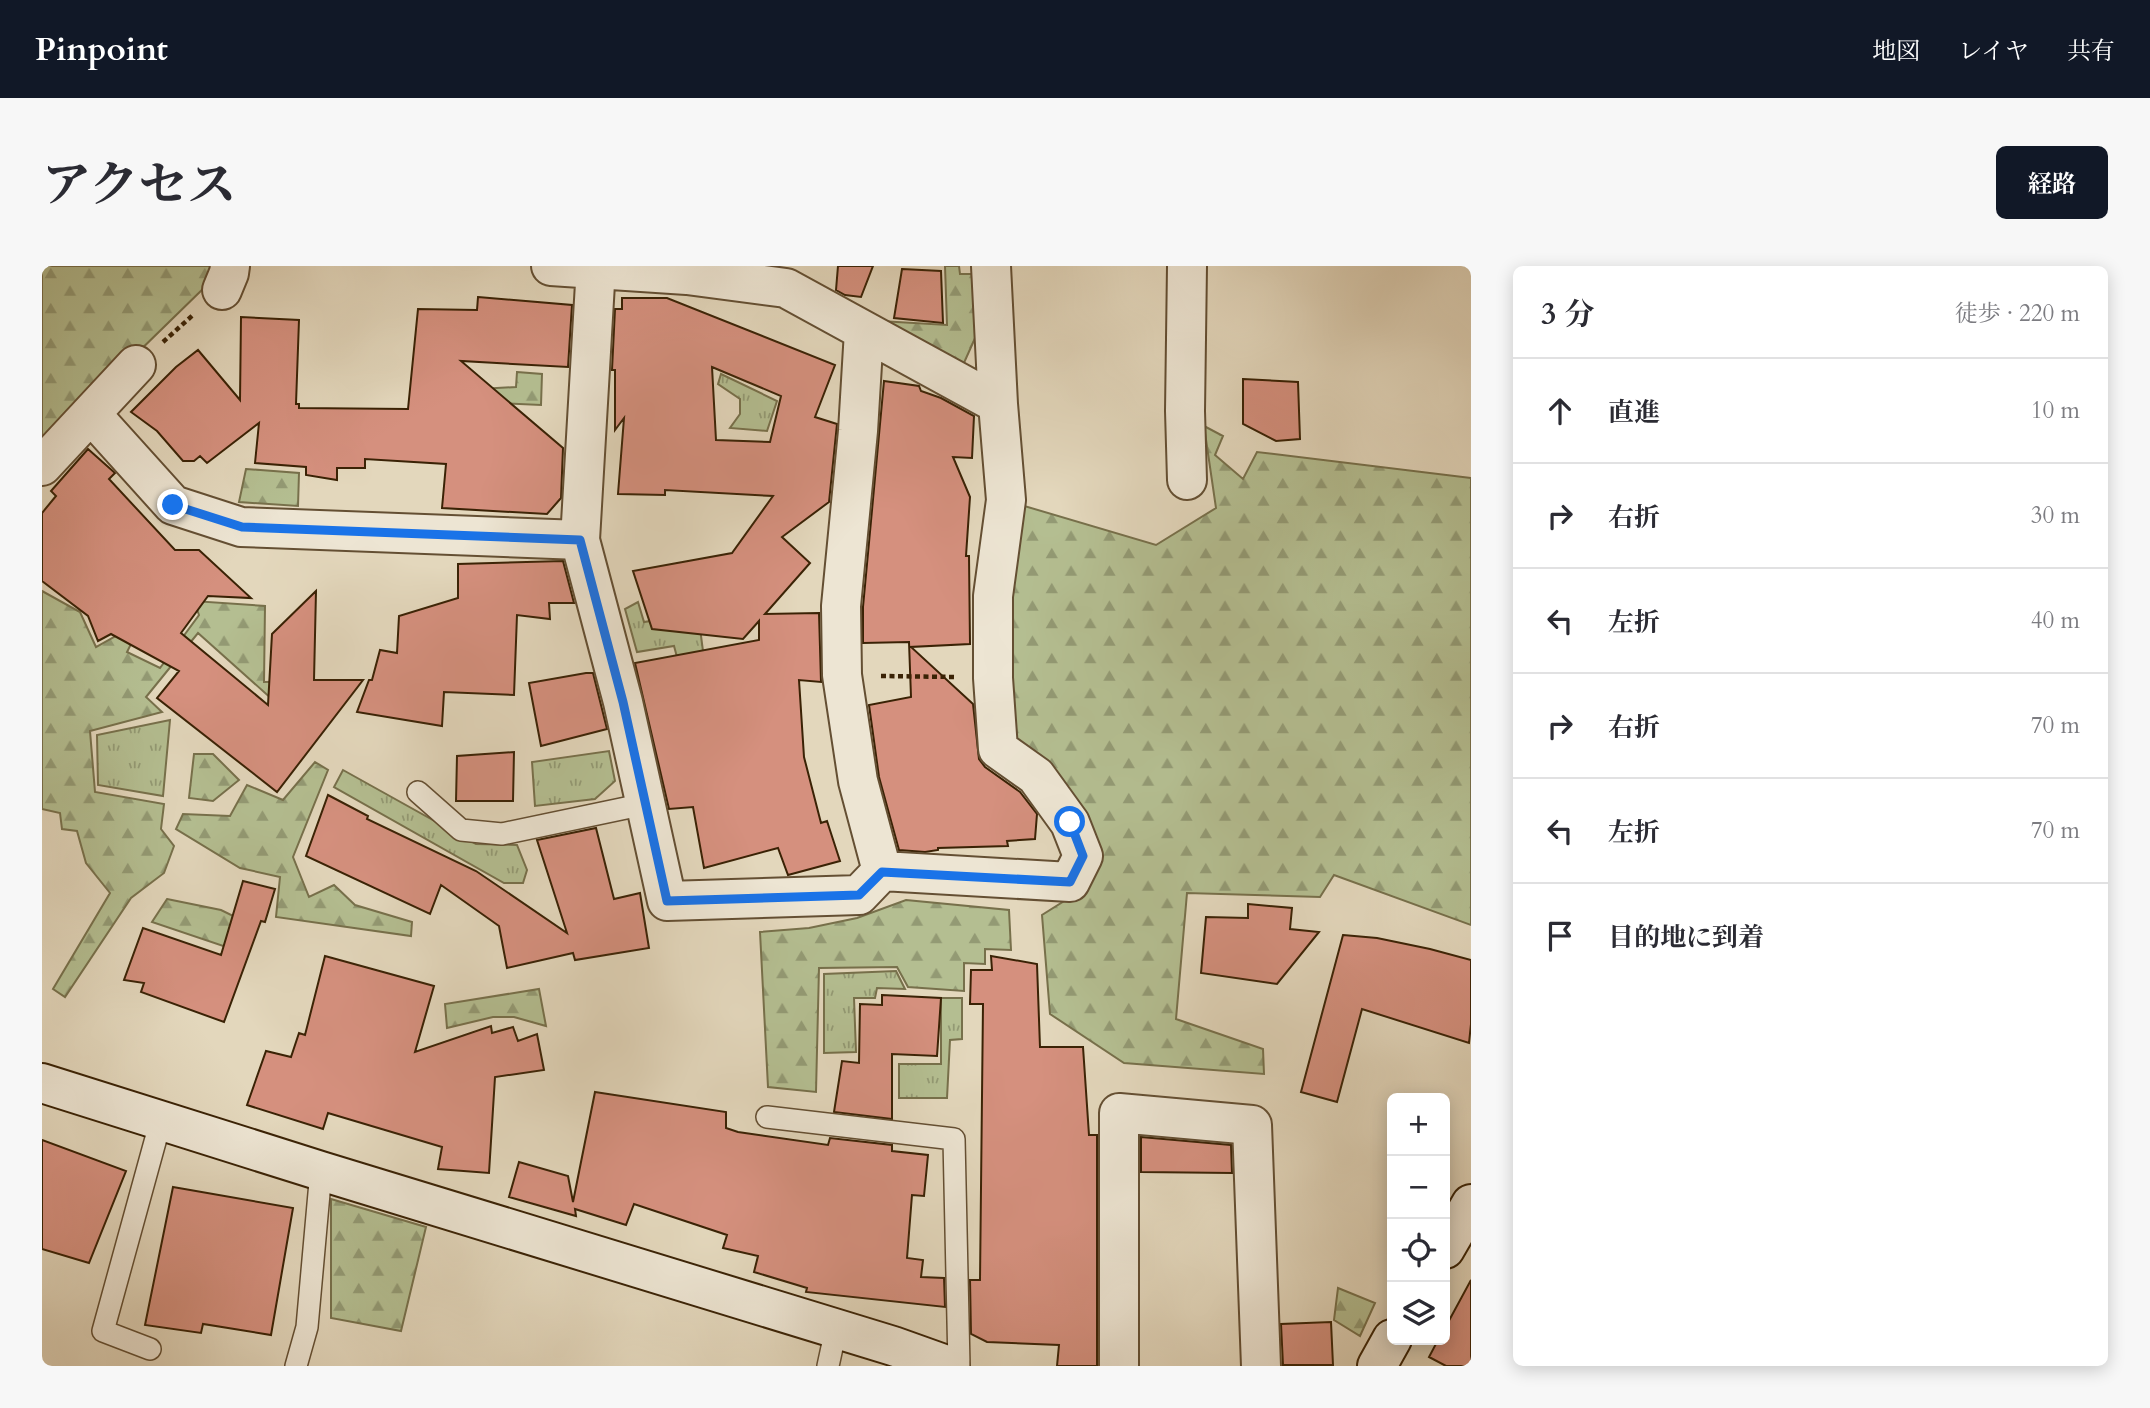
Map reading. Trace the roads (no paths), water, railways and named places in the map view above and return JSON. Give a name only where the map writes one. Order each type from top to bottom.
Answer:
[{"type":"street","points":[[551,266],[687,275],[786,288],[998,404]]},
{"type":"street","points":[[596,267],[580,540],[623,702],[667,901],[859,895],[882,872],[1070,882],[1083,856],[1070,822],[1037,776],[998,748],[993,678],[993,596],[1006,500],[991,266]]},
{"type":"street","points":[[1187,266],[1187,480]]},
{"type":"street","points":[[864,331],[858,431],[841,606],[842,675],[858,781],[882,872]]},
{"type":"street","points":[[42,466],[136,365]]},
{"type":"street","points":[[91,414],[173,505],[242,527],[580,540]]},
{"type":"street","points":[[42,1083],[949,1366]]},
{"type":"street","points":[[1119,1366],[1119,1114],[1252,1125],[1261,1366]]},
{"type":"street","points":[[1450,1240],[1471,1204]]},
{"type":"street","points":[[1377,1366],[1389,1345]]},
{"type":"lane","points":[[418,792],[461,830],[502,834],[645,804]]},
{"type":"lane","points":[[767,1117],[954,1139],[960,1366]]},
{"type":"lane","points":[[150,1349],[103,1331],[161,1120]]},
{"type":"lane","points":[[296,1366],[307,1327],[321,1171]]},
{"type":"lane","points":[[828,1366],[836,1329]]}]
